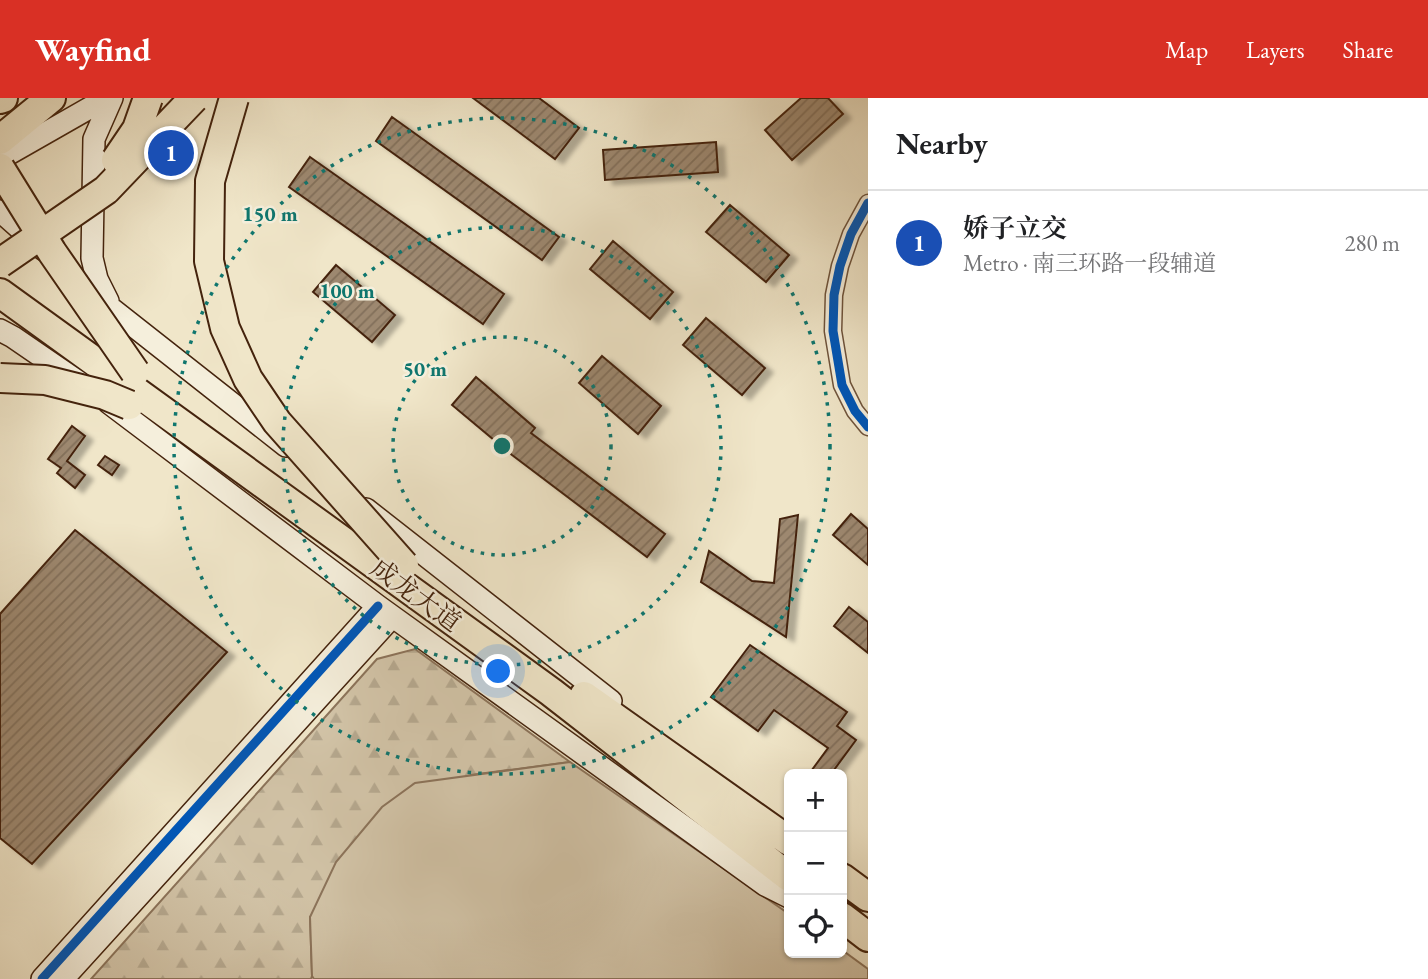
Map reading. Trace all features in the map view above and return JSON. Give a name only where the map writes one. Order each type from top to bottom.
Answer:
[{"type":"highway","points":[[0,141],[51,98]]},
{"type":"highway","points":[[55,226],[109,171],[137,129],[148,98]]},
{"type":"highway","points":[[0,263],[106,190],[194,98]]},
{"type":"highway","points":[[234,98],[210,181],[209,261],[225,327],[248,379],[276,422],[400,573]]},
{"type":"highway","points":[[0,168],[52,252],[135,372]]},
{"type":"highway","points":[[0,275],[43,315]]},
{"type":"highway","points":[[0,293],[43,315]]},
{"type":"highway","name":"成龙大道","points":[[43,315],[555,685],[715,787],[784,837]]},
{"type":"highway","name":"成龙大道","points":[[43,315],[135,372],[400,573]]},
{"type":"highway","points":[[0,378],[45,380],[104,395],[129,405],[190,443],[290,519],[400,573]]},
{"type":"highway","name":"成龙大道","points":[[555,685],[784,873]]},
{"type":"highway","points":[[847,882],[868,897]]},
{"type":"main road","points":[[0,159],[107,98]]},
{"type":"main road","points":[[112,98],[94,139],[92,258],[97,279],[112,309]]},
{"type":"main road","points":[[0,211],[112,309],[635,719],[715,787]]},
{"type":"main road","points":[[4,333],[118,410],[385,611],[765,886],[785,895]]},
{"type":"main road","points":[[42,979],[385,611]]},
{"type":"main road","points":[[63,979],[385,611]]},
{"type":"street","points":[[868,203],[851,234],[840,266],[834,295],[834,331],[842,385],[855,411],[868,427]]},
{"type":"green space","points":[[415,649],[570,762],[471,775],[310,917],[311,979],[91,979],[377,659]]},
{"type":"green space","points":[[570,762],[784,911],[784,958],[847,958],[847,954],[868,969],[868,979],[314,979],[310,917],[336,862],[382,807],[415,783]]},
{"type":"building","points":[[473,98],[539,98],[579,128],[555,159]]},
{"type":"building","points":[[801,98],[828,98],[843,114],[792,160],[765,130]]},
{"type":"building","points":[[392,117],[559,237],[542,260],[376,141]]},
{"type":"building","points":[[716,142],[718,172],[605,180],[603,150]]},
{"type":"building","points":[[310,157],[504,294],[483,324],[289,187]]},
{"type":"building","points":[[730,205],[789,255],[766,282],[706,232]]},
{"type":"building","points":[[613,241],[673,292],[650,319],[590,269]]},
{"type":"building","points":[[336,265],[395,315],[372,342],[313,292]]},
{"type":"building","points":[[706,318],[765,368],[742,395],[683,345]]},
{"type":"building","points":[[602,356],[661,406],[638,434],[579,383]]},
{"type":"building","points":[[476,377],[535,428],[531,433],[665,534],[647,557],[512,455],[452,405]]},
{"type":"building","points":[[72,426],[85,436],[67,461],[85,475],[75,488],[57,473],[61,468],[48,459]]},
{"type":"building","points":[[105,456],[119,465],[112,475],[98,465]]},
{"type":"building","points":[[851,514],[868,529],[868,565],[833,535]]},
{"type":"building","points":[[798,515],[786,637],[701,582],[709,551],[752,581],[774,583],[780,519]]},
{"type":"building","points":[[75,530],[227,652],[32,864],[0,838],[0,614]]},
{"type":"building","points":[[849,607],[868,622],[868,653],[834,626]]},
{"type":"building","points":[[750,645],[847,712],[837,726],[856,740],[835,769],[813,769],[828,748],[774,710],[758,731],[711,697]]},
{"type":"cycle path","points":[[868,203],[851,234],[840,266],[834,295],[833,331],[842,385],[855,411],[868,427]]},
{"type":"cycle path","points":[[42,979],[378,606]]},
{"type":"place","name":"娇子立交","points":[[171,153]]}]
